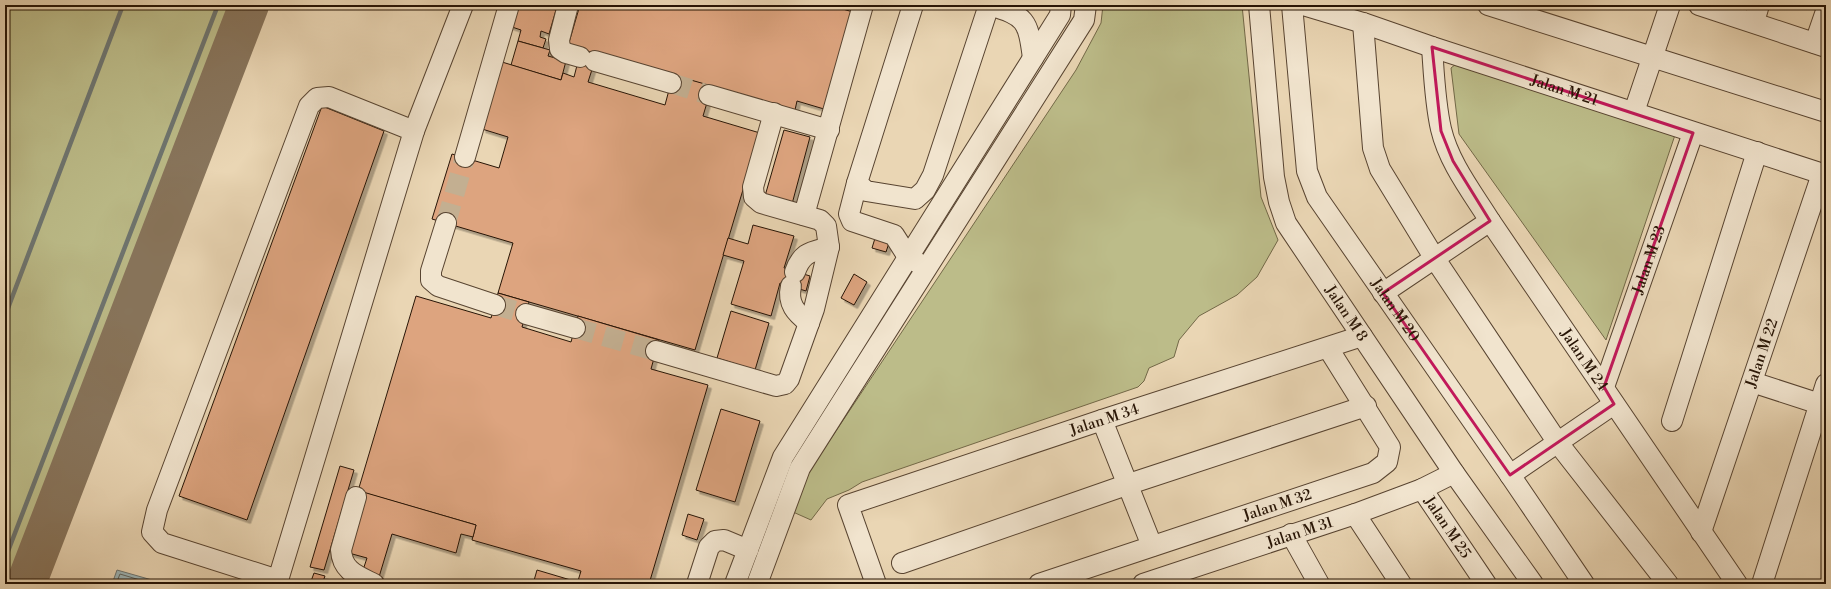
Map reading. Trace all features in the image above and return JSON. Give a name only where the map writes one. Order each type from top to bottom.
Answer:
[{"type":"street","points":[[414,130],[329,97],[317,98],[309,106],[157,510],[152,532],[162,543],[283,582],[414,130],[463,5]]},
{"type":"street","points":[[465,157],[509,5]]},
{"type":"street","points":[[568,5],[559,40],[560,49],[566,53],[671,83]]},
{"type":"street","points":[[804,215],[863,5]]},
{"type":"street","points":[[913,5],[857,183],[849,214],[852,221],[894,235],[908,257],[927,268]]},
{"type":"street","points":[[857,183],[866,191],[915,199],[925,190],[933,175],[989,5],[1012,12],[1024,21],[1030,34],[1033,58]]},
{"type":"street","points":[[735,584],[783,457],[1060,15],[1061,5]]},
{"type":"street","points":[[757,584],[800,468],[1084,20],[1086,5]]},
{"type":"street","name":"Jalan M 8","points":[[1259,5],[1274,177],[1279,202],[1286,223],[1454,473],[1533,584]]},
{"type":"street","name":"Jalan M 20","points":[[1292,5],[1307,171],[1311,186],[1317,197],[1584,584]]},
{"type":"street","name":"Jalan M 21","points":[[1303,5],[1363,23],[1824,175]]},
{"type":"street","points":[[1488,5],[1826,112]]},
{"type":"street","points":[[1634,112],[1670,5]]},
{"type":"street","points":[[1699,5],[1757,14],[1821,45],[1826,11]]},
{"type":"street","points":[[1363,23],[1373,148],[1380,169],[1435,259],[1558,443],[1668,584]]},
{"type":"street","name":"Jalan M 24","points":[[1432,47],[1437,110],[1441,130],[1453,162],[1490,221],[1604,387],[1736,584]]},
{"type":"street","points":[[709,95],[829,130]]},
{"type":"street","points":[[656,351],[776,386],[785,384],[789,379],[809,323],[830,247],[826,226],[820,220],[761,203],[754,197],[753,187],[774,113]]},
{"type":"street","name":"Jalan M 23","points":[[1604,387],[1693,132]]},
{"type":"street","points":[[1672,421],[1757,152]]},
{"type":"street","name":"Jalan M 22","points":[[1701,532],[1824,175]]},
{"type":"street","points":[[1383,293],[1490,221]]},
{"type":"street","points":[[446,223],[431,271],[431,280],[438,286],[495,305]]},
{"type":"street","points":[[809,323],[798,314],[790,302],[793,279],[799,260],[809,252],[830,247]]},
{"type":"street","points":[[526,314],[575,328]]},
{"type":"street","name":"Jalan M 34","points":[[876,584],[848,505],[1102,420],[1362,336]]},
{"type":"street","name":"Jalan M 32","points":[[1039,584],[1373,473],[1387,462],[1390,447],[1366,406],[1328,348]]},
{"type":"street","points":[[1752,382],[1823,405]]},
{"type":"street","points":[[1762,584],[1823,405],[1826,384]]},
{"type":"street","points":[[1510,475],[1614,404]]},
{"type":"street","points":[[902,563],[1129,484],[1366,406]]},
{"type":"street","points":[[1102,420],[1129,484],[1152,546]]},
{"type":"street","name":"Jalan M 31","points":[[1143,584],[1355,514],[1422,489],[1454,473]]},
{"type":"street","name":"Jalan M 25","points":[[1422,489],[1486,584]]},
{"type":"street","points":[[356,497],[341,550],[341,557],[349,572],[374,584]]},
{"type":"street","points":[[1355,514],[1401,584]]},
{"type":"street","points":[[1291,534],[1319,584]]},
{"type":"street","points":[[697,584],[709,547],[715,541],[724,540],[748,550]]},
{"type":"highlighted area","points":[[1432,47],[1693,133],[1604,387],[1614,404],[1510,475],[1383,293],[1490,221],[1453,161],[1441,131]]},
{"type":"green space","points":[[5,5],[242,5],[17,584],[5,584]]},
{"type":"green space","points":[[1103,5],[1242,5],[1261,197],[1278,240],[1257,277],[1237,295],[1199,316],[1179,340],[1174,357],[1149,368],[1144,381],[1138,387],[862,482],[849,490],[827,499],[811,520],[793,512],[808,473],[1076,70],[1101,23]]},
{"type":"green space","points":[[1461,60],[1676,132],[1606,340],[1459,134],[1451,68]]},
{"type":"water","points":[[117,570],[159,582],[161,584],[112,584]]},
{"type":"building","points":[[515,5],[539,5],[556,10],[549,34],[541,31],[540,37],[546,39],[543,48],[518,41],[521,30],[509,26]]},
{"type":"building","points":[[580,5],[829,5],[853,12],[824,109],[797,101],[795,110],[568,46]]},
{"type":"building","points":[[518,41],[550,50],[548,56],[566,61],[561,80],[511,65]]},
{"type":"building","points":[[581,50],[597,54],[588,82],[665,105],[673,75],[712,86],[703,116],[760,133],[695,350],[498,293],[513,243],[432,219],[452,154],[499,168],[508,137],[482,129],[502,62],[561,80],[563,73],[574,77]]},
{"type":"building","points":[[322,106],[384,131],[247,520],[179,496]]},
{"type":"building","points":[[784,130],[810,137],[792,204],[765,196]]},
{"type":"building","points":[[753,225],[794,236],[784,268],[810,276],[806,291],[780,283],[771,316],[731,304],[744,261],[723,255],[728,238],[748,244]]},
{"type":"building","points":[[876,235],[890,240],[886,252],[872,248]]},
{"type":"building","points":[[854,274],[867,282],[854,305],[841,298]]},
{"type":"building","points":[[498,293],[529,302],[522,327],[571,342],[578,316],[659,340],[651,369],[708,385],[649,584],[577,584],[581,571],[472,540],[476,525],[358,491],[416,296],[491,318]]},
{"type":"building","points":[[731,311],[769,323],[755,370],[717,358]]},
{"type":"building","points":[[721,409],[760,421],[735,502],[696,490]]},
{"type":"building","points":[[340,466],[354,470],[324,570],[310,567]]},
{"type":"building","points":[[363,492],[476,525],[473,537],[461,534],[456,553],[392,534],[379,577],[362,573],[367,558],[345,552]]},
{"type":"building","points":[[688,514],[704,519],[697,540],[682,535]]},
{"type":"building","points":[[537,570],[574,581],[573,584],[533,584]]},
{"type":"building","points":[[314,573],[325,576],[322,584],[310,584]]},
{"type":"waterway","points":[[5,316],[123,5]]},
{"type":"waterway","points":[[5,559],[218,5]]},
{"type":"taxiway","points":[[26,584],[249,5]]},
{"type":"tunnel","points":[[671,83],[709,95]]},
{"type":"tunnel","points":[[446,223],[465,157]]},
{"type":"tunnel","points":[[495,305],[526,314]]},
{"type":"tunnel","points":[[575,328],[656,351]]}]
